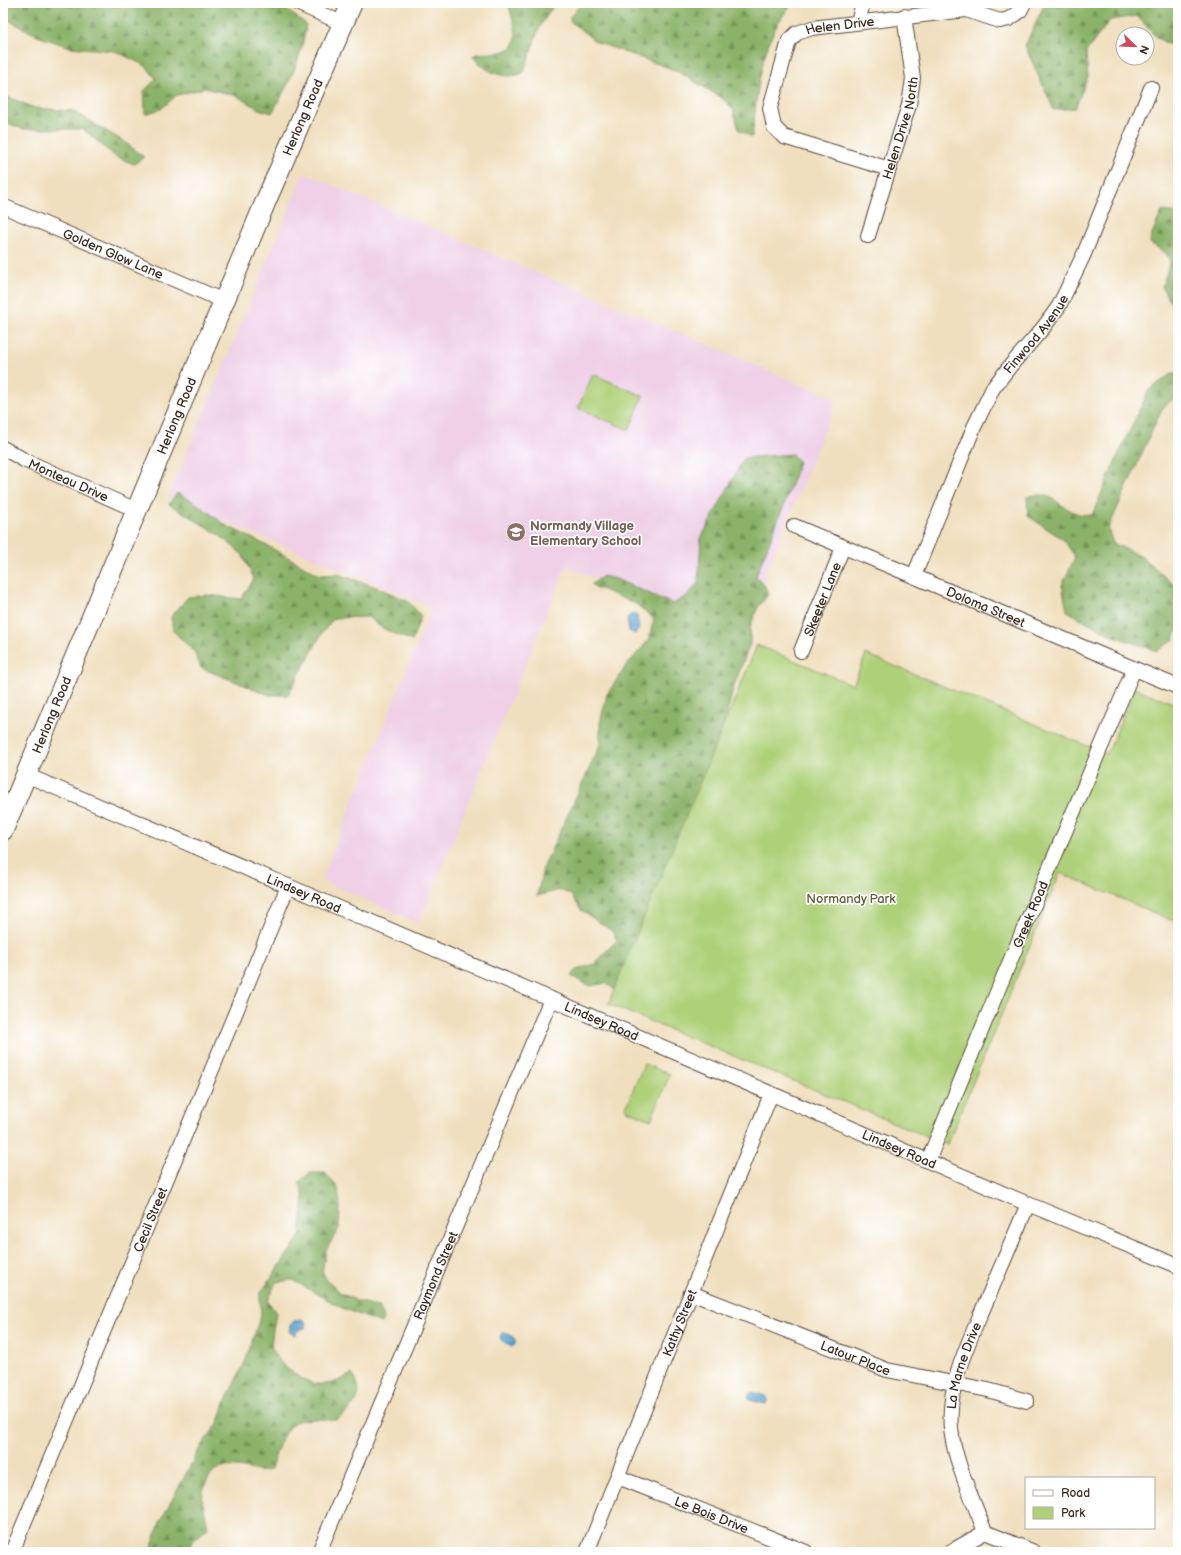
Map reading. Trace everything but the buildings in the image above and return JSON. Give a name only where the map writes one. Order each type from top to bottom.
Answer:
[{"type":"street","points":[[297,3],[344,24]]},
{"type":"street","name":"Herlong Road","points":[[3,830],[224,301],[352,3]]},
{"type":"street","points":[[858,22],[863,3]]},
{"type":"street","name":"Helen Drive","points":[[889,169],[784,137],[774,127],[770,108],[789,41],[797,33],[812,28],[904,16],[966,10],[1000,21],[1009,19],[1020,11],[1024,3]]},
{"type":"street","name":"Helen Drive North","points":[[868,236],[909,105],[913,78],[904,16]]},
{"type":"street","name":"Finwood Avenue","points":[[914,576],[974,427],[993,388],[1043,328],[1059,306],[1084,254],[1151,88]]},
{"type":"street","name":"Golden Glow Lane","points":[[3,206],[224,301]]},
{"type":"street","name":"Monteau Drive","points":[[3,448],[24,460],[136,510]]},
{"type":"street","name":"Doloma Street","points":[[794,526],[1178,687]]},
{"type":"street","name":"Skeeter Lane","points":[[801,651],[843,547]]},
{"type":"street","name":"Greek Road","points":[[928,1161],[1000,984],[1134,669]]},
{"type":"street","name":"Lindsey Road","points":[[26,775],[1028,1204],[1178,1266]]},
{"type":"street","name":"Cecil Street","points":[[12,1552],[288,886]]},
{"type":"street","name":"Raymond Street","points":[[319,1552],[551,999]]},
{"type":"street","name":"Kathy Street","points":[[588,1552],[771,1094]]},
{"type":"street","name":"La Marne Drive","points":[[985,1532],[960,1467],[954,1445],[951,1428],[955,1384],[962,1357],[1028,1204]]},
{"type":"street","name":"Latour Place","points":[[691,1293],[871,1365],[909,1376],[988,1390],[1027,1400]]},
{"type":"street","name":"Le Bois Drive","points":[[618,1476],[806,1552]]},
{"type":"street","points":[[950,1552],[985,1532],[1034,1552]]},
{"type":"shaded area","name":"Normandy Village Elementary School","points":[[304,173],[837,400],[739,638],[566,566],[419,923],[321,880],[432,607],[168,498]]},
{"type":"green space","points":[[3,3],[270,3],[287,10],[306,24],[298,60],[272,113],[261,110],[237,96],[205,88],[177,95],[161,109],[145,114],[144,91],[156,79],[146,66],[115,51],[70,47],[40,37],[8,20],[3,20]]},
{"type":"green space","points":[[508,3],[554,3],[538,31],[523,73],[508,76],[489,70],[472,56],[504,51],[511,47],[515,42],[515,28]]},
{"type":"green space","points":[[582,3],[792,3],[777,26],[769,42],[765,55],[759,82],[752,137],[739,130],[733,109],[722,98],[675,70],[596,42],[570,21],[570,17]]},
{"type":"green space","points":[[1045,3],[1178,3],[1178,49],[1157,38],[1155,36],[1155,26],[1146,26],[1137,16],[1110,20],[1086,52],[1088,77],[1075,108],[1054,110],[1025,46]]},
{"type":"green space","points":[[3,95],[35,108],[73,111],[123,141],[144,157],[134,164],[116,157],[83,129],[22,129],[3,121]]},
{"type":"green space","points":[[1162,211],[1178,213],[1178,315],[1162,287],[1170,261],[1166,253],[1150,243],[1151,236]]},
{"type":"green space","points":[[1178,372],[1178,395],[1163,407],[1108,529],[1113,543],[1144,558],[1174,585],[1178,597],[1178,628],[1174,639],[1157,651],[1111,635],[1067,611],[1062,585],[1075,557],[1064,540],[1028,516],[1027,497],[1042,495],[1049,497],[1079,514],[1092,515],[1118,455],[1149,390],[1170,375]]},
{"type":"green space","points":[[593,374],[643,396],[629,430],[578,408]]},
{"type":"green space","points":[[792,454],[799,462],[786,500],[756,576],[765,586],[768,595],[758,607],[750,627],[750,644],[735,683],[713,763],[631,1002],[606,983],[590,986],[571,976],[576,970],[594,964],[617,940],[612,931],[581,910],[571,895],[560,890],[537,896],[543,868],[600,745],[600,723],[607,694],[627,665],[648,641],[654,619],[636,604],[601,589],[596,589],[592,584],[603,576],[616,579],[673,604],[688,595],[698,583],[701,538],[744,458]]},
{"type":"green space","points":[[177,493],[196,503],[227,526],[266,545],[320,575],[338,574],[374,586],[408,601],[421,616],[412,641],[382,628],[368,617],[334,618],[322,633],[288,695],[269,695],[201,668],[194,651],[173,631],[171,617],[188,597],[207,595],[241,599],[254,579],[242,554],[218,534],[169,504]]},
{"type":"green space","name":"Normandy Park","points":[[757,645],[853,685],[866,654],[1107,754],[1135,688],[1178,705],[1178,923],[1060,873],[947,1145],[608,1004]]},
{"type":"green space","points":[[644,1064],[670,1074],[651,1120],[625,1109]]},
{"type":"green space","points":[[310,1173],[325,1173],[338,1188],[340,1206],[339,1228],[326,1250],[322,1272],[328,1282],[341,1293],[357,1301],[378,1306],[384,1316],[381,1323],[342,1308],[293,1280],[276,1282],[268,1301],[276,1313],[272,1337],[272,1349],[280,1362],[294,1374],[311,1382],[326,1384],[352,1374],[358,1385],[359,1391],[356,1401],[353,1406],[336,1420],[317,1419],[298,1421],[293,1424],[280,1442],[271,1470],[260,1471],[230,1467],[222,1467],[217,1469],[206,1482],[202,1499],[208,1528],[193,1541],[185,1552],[150,1552],[160,1522],[201,1446],[219,1422],[226,1400],[244,1364],[261,1315],[260,1294],[300,1236],[304,1196],[299,1182]]},
{"type":"water","points":[[632,613],[637,616],[639,629],[635,634],[629,631],[627,618]]},
{"type":"water","points":[[302,1320],[306,1323],[305,1328],[298,1330],[295,1335],[289,1332],[290,1325],[294,1321]]},
{"type":"water","points":[[503,1332],[508,1333],[515,1339],[515,1345],[511,1347],[501,1340],[500,1336]]},
{"type":"water","points":[[752,1392],[766,1396],[768,1399],[766,1404],[749,1400],[748,1395]]},
{"type":"place","name":"Normandy Village Elementary School","points":[[516,532]]}]
